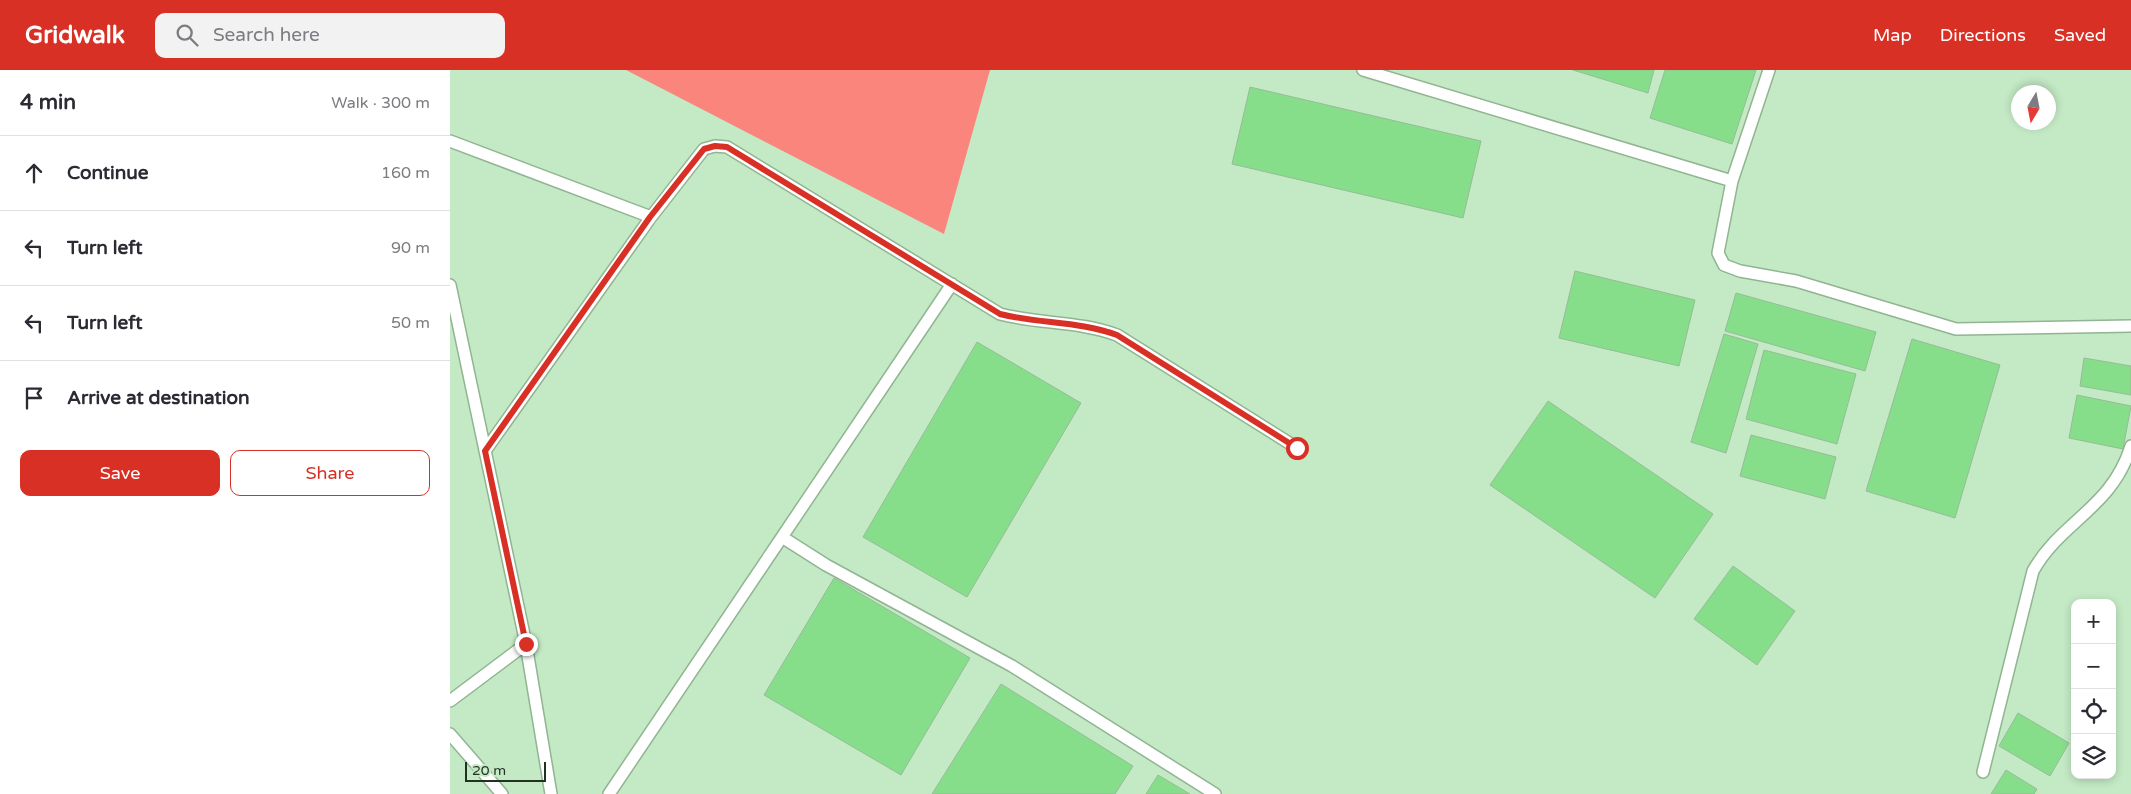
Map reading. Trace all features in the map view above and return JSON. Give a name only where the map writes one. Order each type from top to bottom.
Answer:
[{"type":"lane","points":[[1363,70],[1732,181]]},
{"type":"lane","points":[[1769,70],[1732,181],[1718,253],[1724,265],[1740,271],[1796,281],[1956,329],[2131,326]]},
{"type":"lane","points":[[450,141],[650,217]]},
{"type":"lane","points":[[485,451],[650,217],[704,149],[715,146],[727,147],[1000,314],[1021,319],[1093,326],[1117,335],[1297,448]]},
{"type":"lane","points":[[609,794],[952,284]]},
{"type":"lane","points":[[450,285],[526,644],[551,794]]},
{"type":"lane","points":[[1983,772],[2033,571],[2042,555],[2106,494],[2124,468],[2131,446]]},
{"type":"lane","points":[[782,537],[826,565],[1012,666],[1215,794]]},
{"type":"lane","points":[[450,701],[526,644]]},
{"type":"lane","points":[[450,734],[502,794]]},
{"type":"shaded area","points":[[626,70],[990,70],[944,234]]},
{"type":"building","points":[[1573,70],[1654,70],[1648,93]]},
{"type":"building","points":[[1665,70],[1756,70],[1732,144],[1650,118]]},
{"type":"building","points":[[1250,87],[1481,141],[1463,218],[1232,164]]},
{"type":"building","points":[[1575,271],[1695,300],[1679,366],[1559,338]]},
{"type":"building","points":[[1736,293],[1876,332],[1865,371],[1725,331]]},
{"type":"building","points":[[1724,334],[1758,344],[1726,453],[1691,442]]},
{"type":"building","points":[[1912,339],[2000,365],[1955,518],[1866,491]]},
{"type":"building","points":[[977,342],[1081,403],[967,597],[863,537]]},
{"type":"building","points":[[1764,350],[1856,374],[1837,444],[1746,419]]},
{"type":"building","points":[[2084,358],[2131,366],[2131,395],[2080,386]]},
{"type":"building","points":[[2077,395],[2131,406],[2123,449],[2069,438]]},
{"type":"building","points":[[1548,401],[1713,514],[1655,598],[1490,485]]},
{"type":"building","points":[[1751,435],[1836,457],[1825,499],[1740,476]]},
{"type":"building","points":[[1733,566],[1795,611],[1757,665],[1694,619]]},
{"type":"building","points":[[834,578],[970,658],[901,775],[764,695]]},
{"type":"building","points":[[1001,684],[1133,766],[1115,794],[932,794]]},
{"type":"building","points":[[2018,713],[2069,743],[2050,776],[1999,746]]},
{"type":"building","points":[[2006,770],[2037,789],[2034,794],[1991,794]]},
{"type":"building","points":[[1158,775],[1190,794],[1146,794]]},
{"type":"route","points":[[526,644],[518,614],[485,451],[650,217],[704,149],[715,146],[727,147],[1000,314],[1021,319],[1093,326],[1117,335],[1297,448]]}]
